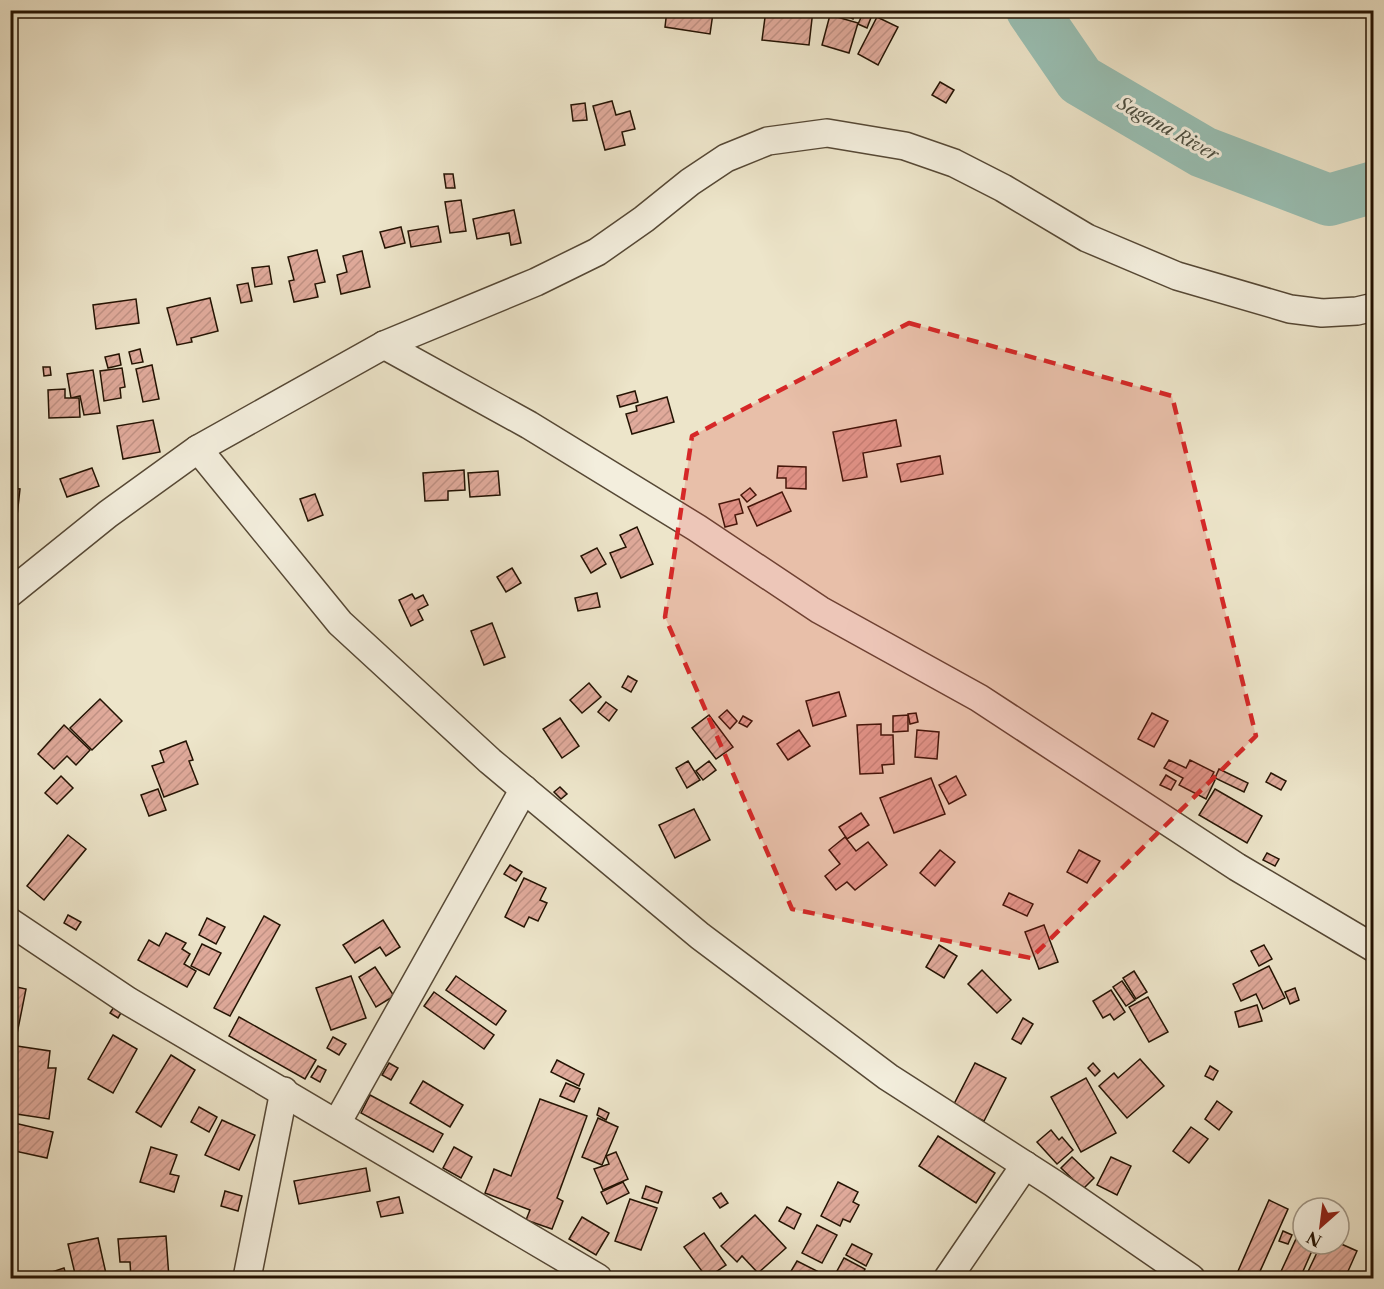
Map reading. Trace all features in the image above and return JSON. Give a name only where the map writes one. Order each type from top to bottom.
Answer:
[{"type":"street","points":[[10,593],[108,514],[198,449],[384,345],[536,282],[597,252],[645,219],[690,182],[726,158],[768,141],[827,133],[905,146],[954,163],[1003,188],[1087,238],[1187,279],[1290,309],[1322,313],[1357,311],[1374,307]]},
{"type":"street","points":[[384,345],[529,425],[697,528],[820,609],[979,698],[1237,867],[1374,948]]},
{"type":"street","points":[[198,449],[340,623],[490,760],[700,936],[888,1077],[1025,1165],[1191,1278]]},
{"type":"street","points":[[337,1123],[524,789]]},
{"type":"street","points":[[10,922],[128,1001],[598,1278]]},
{"type":"street","points":[[247,1278],[284,1091]]},
{"type":"street","points":[[948,1278],[1025,1165]]},
{"type":"highlighted area","points":[[909,323],[1172,396],[1256,736],[1031,958],[792,909],[665,617],[692,436]]},
{"type":"building","points":[[667,10],[703,10],[713,13],[710,34],[665,27]]},
{"type":"building","points":[[766,10],[813,10],[809,45],[762,40]]},
{"type":"building","points":[[839,10],[856,10],[853,19],[838,12]]},
{"type":"building","points":[[864,11],[872,15],[867,28],[858,24]]},
{"type":"building","points":[[830,15],[858,23],[849,53],[822,45]]},
{"type":"building","points":[[877,17],[898,27],[878,65],[858,54]]},
{"type":"building","points":[[940,82],[954,90],[946,103],[932,95]]},
{"type":"building","points":[[612,101],[616,115],[630,111],[635,129],[622,132],[625,145],[605,150],[593,106]]},
{"type":"building","points":[[585,103],[587,120],[573,121],[571,105]]},
{"type":"building","points":[[444,174],[453,174],[455,188],[446,188]]},
{"type":"building","points":[[461,200],[466,231],[450,233],[445,202]]},
{"type":"building","points":[[514,210],[521,243],[511,245],[509,233],[477,239],[473,219]]},
{"type":"building","points":[[438,226],[441,242],[411,247],[408,231]]},
{"type":"building","points":[[401,227],[405,243],[385,248],[380,232]]},
{"type":"building","points":[[317,250],[325,282],[315,284],[318,297],[294,302],[289,281],[294,280],[288,257]]},
{"type":"building","points":[[362,251],[370,287],[341,294],[337,275],[347,272],[343,256]]},
{"type":"building","points":[[269,266],[272,284],[255,287],[252,268]]},
{"type":"building","points":[[248,283],[252,301],[241,303],[237,285]]},
{"type":"building","points":[[210,298],[218,331],[191,338],[192,342],[177,345],[167,308]]},
{"type":"building","points":[[136,299],[139,323],[96,329],[93,305]]},
{"type":"building","points":[[140,349],[143,362],[132,364],[129,352]]},
{"type":"building","points":[[119,354],[121,365],[108,368],[105,357]]},
{"type":"building","points":[[152,365],[159,399],[143,402],[136,369]]},
{"type":"building","points":[[43,367],[50,367],[51,375],[44,376]]},
{"type":"building","points":[[122,368],[125,387],[120,388],[121,398],[104,401],[100,371]]},
{"type":"building","points":[[93,370],[100,413],[84,415],[80,396],[71,398],[67,374]]},
{"type":"building","points":[[65,389],[65,398],[79,398],[80,417],[49,418],[48,390]]},
{"type":"building","points":[[635,391],[638,402],[620,407],[617,396]]},
{"type":"building","points":[[667,397],[674,422],[632,434],[626,414],[637,411],[636,406]]},
{"type":"building","points":[[153,420],[160,452],[123,459],[117,426]]},
{"type":"building","points":[[896,420],[901,446],[863,453],[867,477],[843,481],[833,432]]},
{"type":"building","points":[[940,456],[943,474],[901,482],[897,464]]},
{"type":"building","points":[[778,466],[806,467],[806,489],[786,488],[786,478],[777,478]]},
{"type":"building","points":[[92,468],[99,486],[67,497],[60,479]]},
{"type":"building","points":[[464,470],[465,490],[448,491],[448,500],[425,501],[423,473]]},
{"type":"building","points":[[498,471],[500,495],[470,497],[468,473]]},
{"type":"building","points":[[10,488],[20,489],[15,534],[10,533]]},
{"type":"building","points":[[750,488],[756,495],[747,502],[741,495]]},
{"type":"building","points":[[782,492],[791,511],[757,526],[748,507]]},
{"type":"building","points":[[315,494],[323,515],[308,521],[300,499]]},
{"type":"building","points":[[739,499],[743,513],[735,515],[737,524],[725,527],[719,504]]},
{"type":"building","points":[[637,527],[653,564],[621,578],[610,553],[626,547],[620,535]]},
{"type":"building","points":[[597,548],[606,564],[591,573],[581,556]]},
{"type":"building","points":[[512,568],[521,583],[506,592],[497,577]]},
{"type":"building","points":[[597,593],[600,607],[578,611],[575,598]]},
{"type":"building","points":[[412,594],[415,599],[423,595],[428,605],[418,610],[423,620],[411,626],[399,600]]},
{"type":"building","points":[[1374,605],[1374,624],[1367,621]]},
{"type":"building","points":[[492,623],[505,657],[484,665],[471,631]]},
{"type":"building","points":[[628,676],[637,681],[631,692],[622,687]]},
{"type":"building","points":[[589,683],[601,697],[582,713],[570,700]]},
{"type":"building","points":[[839,692],[846,716],[813,726],[806,701]]},
{"type":"building","points":[[100,699],[122,721],[92,750],[70,728]]},
{"type":"building","points":[[606,702],[617,710],[609,721],[598,712]]},
{"type":"building","points":[[727,710],[737,721],[730,729],[719,717]]},
{"type":"building","points":[[916,713],[918,722],[910,724],[908,714]]},
{"type":"building","points":[[1152,713],[1168,721],[1154,747],[1138,739]]},
{"type":"building","points":[[709,715],[733,747],[716,759],[692,728]]},
{"type":"building","points":[[908,715],[908,731],[893,732],[893,716]]},
{"type":"building","points":[[743,716],[752,721],[747,727],[739,723]]},
{"type":"building","points":[[560,718],[579,746],[562,758],[543,729]]},
{"type":"building","points":[[881,724],[881,735],[893,735],[894,764],[882,765],[883,773],[860,774],[857,725]]},
{"type":"building","points":[[64,725],[90,750],[76,765],[67,756],[54,769],[38,754]]},
{"type":"building","points":[[799,730],[810,746],[788,760],[777,744]]},
{"type":"building","points":[[917,730],[939,732],[937,759],[915,757]]},
{"type":"building","points":[[186,741],[193,760],[189,761],[198,784],[164,797],[152,766],[164,762],[160,751]]},
{"type":"building","points":[[1169,760],[1186,768],[1190,760],[1214,772],[1211,778],[1215,780],[1206,799],[1179,785],[1183,778],[1164,768]]},
{"type":"building","points":[[688,761],[700,780],[687,788],[676,768]]},
{"type":"building","points":[[709,761],[716,770],[703,780],[696,771]]},
{"type":"building","points":[[1219,769],[1248,783],[1244,792],[1215,778]]},
{"type":"building","points":[[1271,773],[1286,781],[1281,790],[1266,782]]},
{"type":"building","points":[[1166,775],[1176,781],[1171,790],[1160,785]]},
{"type":"building","points":[[61,776],[73,788],[57,804],[45,793]]},
{"type":"building","points":[[956,776],[966,795],[949,804],[939,785]]},
{"type":"building","points":[[931,778],[945,814],[894,833],[880,798]]},
{"type":"building","points":[[560,787],[567,794],[561,799],[554,792]]},
{"type":"building","points":[[158,789],[166,810],[149,816],[141,795]]},
{"type":"building","points":[[1215,789],[1262,816],[1247,843],[1199,815]]},
{"type":"building","points":[[694,809],[710,840],[675,858],[659,825]]},
{"type":"building","points":[[861,813],[869,825],[847,839],[839,827]]},
{"type":"building","points":[[68,835],[86,849],[44,900],[27,886]]},
{"type":"building","points":[[845,837],[856,851],[868,842],[887,865],[855,890],[847,882],[836,890],[825,876],[840,864],[829,850]]},
{"type":"building","points":[[940,850],[955,862],[935,886],[920,873]]},
{"type":"building","points":[[1079,850],[1100,861],[1087,883],[1067,872]]},
{"type":"building","points":[[1267,853],[1279,859],[1275,866],[1263,860]]},
{"type":"building","points":[[510,865],[522,872],[516,881],[504,874]]},
{"type":"building","points":[[524,878],[546,888],[540,900],[547,903],[538,921],[529,917],[524,927],[505,917]]},
{"type":"building","points":[[1009,893],[1033,904],[1027,916],[1003,905]]},
{"type":"building","points":[[68,915],[81,922],[76,930],[64,923]]},
{"type":"building","points":[[264,916],[280,925],[230,1016],[214,1008]]},
{"type":"building","points":[[207,918],[225,927],[216,944],[199,935]]},
{"type":"building","points":[[383,920],[400,947],[386,956],[380,947],[355,963],[343,945]]},
{"type":"building","points":[[1044,925],[1058,962],[1039,969],[1025,932]]},
{"type":"building","points":[[166,933],[186,943],[182,949],[190,954],[184,964],[196,971],[187,987],[138,960],[149,940],[159,946]]},
{"type":"building","points":[[202,944],[221,953],[209,975],[191,966]]},
{"type":"building","points":[[939,945],[957,956],[944,978],[926,967]]},
{"type":"building","points":[[1264,945],[1272,959],[1259,966],[1251,951]]},
{"type":"building","points":[[1269,966],[1285,998],[1263,1009],[1256,994],[1241,1001],[1233,984]]},
{"type":"building","points":[[375,967],[394,996],[376,1007],[359,977]]},
{"type":"building","points":[[982,970],[1011,1000],[997,1013],[968,984]]},
{"type":"building","points":[[1134,971],[1147,992],[1136,999],[1123,978]]},
{"type":"building","points":[[351,976],[366,1018],[331,1030],[316,988]]},
{"type":"building","points":[[456,976],[506,1011],[496,1025],[446,990]]},
{"type":"building","points":[[1122,981],[1135,1000],[1126,1006],[1113,987]]},
{"type":"building","points":[[12,986],[26,989],[17,1034],[10,1033]]},
{"type":"building","points":[[1295,988],[1299,1000],[1290,1004],[1285,992]]},
{"type":"building","points":[[1111,990],[1125,1012],[1114,1020],[1110,1014],[1103,1018],[1093,1001]]},
{"type":"building","points":[[434,992],[494,1035],[484,1049],[424,1006]]},
{"type":"building","points":[[1148,997],[1168,1032],[1149,1042],[1129,1007]]},
{"type":"building","points":[[1257,1005],[1262,1021],[1239,1027],[1235,1012]]},
{"type":"building","points":[[114,1007],[122,1011],[118,1018],[110,1013]]},
{"type":"building","points":[[239,1017],[316,1060],[305,1079],[229,1036]]},
{"type":"building","points":[[1023,1018],[1033,1024],[1021,1044],[1012,1039]]},
{"type":"building","points":[[113,1035],[137,1049],[113,1093],[88,1079]]},
{"type":"building","points":[[333,1037],[346,1044],[339,1055],[327,1048]]},
{"type":"building","points":[[10,1045],[50,1051],[48,1068],[56,1068],[49,1119],[10,1113]]},
{"type":"building","points":[[171,1055],[195,1070],[161,1127],[136,1112]]},
{"type":"building","points":[[1140,1059],[1164,1086],[1127,1118],[1099,1086],[1114,1073],[1118,1078]]},
{"type":"building","points":[[557,1060],[584,1074],[579,1086],[551,1072]]},
{"type":"building","points":[[389,1063],[398,1068],[391,1080],[382,1075]]},
{"type":"building","points":[[975,1063],[1006,1078],[984,1121],[953,1106]]},
{"type":"building","points":[[1093,1063],[1100,1071],[1095,1076],[1088,1068]]},
{"type":"building","points":[[318,1066],[326,1070],[320,1082],[311,1077]]},
{"type":"building","points":[[1210,1066],[1218,1071],[1213,1080],[1205,1076]]},
{"type":"building","points":[[1086,1078],[1116,1133],[1081,1152],[1051,1097]]},
{"type":"building","points":[[423,1081],[463,1105],[450,1127],[410,1103]]},
{"type":"building","points":[[566,1083],[580,1089],[574,1102],[560,1096]]},
{"type":"building","points":[[370,1095],[443,1134],[433,1152],[361,1113]]},
{"type":"building","points":[[540,1099],[587,1116],[557,1198],[563,1201],[552,1229],[526,1220],[530,1210],[485,1193],[494,1169],[511,1176]]},
{"type":"building","points":[[1217,1101],[1232,1112],[1219,1130],[1205,1119]]},
{"type":"building","points":[[199,1107],[217,1117],[209,1132],[191,1122]]},
{"type":"building","points":[[599,1108],[609,1113],[606,1120],[597,1115]]},
{"type":"building","points":[[598,1118],[618,1127],[602,1165],[582,1157]]},
{"type":"building","points":[[222,1120],[255,1135],[239,1170],[205,1155]]},
{"type":"building","points":[[10,1122],[53,1132],[47,1158],[10,1150]]},
{"type":"building","points":[[1191,1127],[1208,1139],[1189,1163],[1173,1151]]},
{"type":"building","points":[[1051,1130],[1059,1140],[1062,1137],[1073,1150],[1057,1164],[1037,1142]]},
{"type":"building","points":[[938,1136],[995,1173],[976,1203],[919,1166]]},
{"type":"building","points":[[151,1147],[177,1155],[170,1174],[179,1176],[174,1192],[140,1182]]},
{"type":"building","points":[[454,1147],[472,1157],[461,1178],[443,1168]]},
{"type":"building","points":[[616,1152],[628,1179],[603,1190],[594,1169],[609,1164],[606,1156]]},
{"type":"building","points":[[1072,1157],[1094,1178],[1083,1189],[1061,1168]]},
{"type":"building","points":[[1111,1157],[1131,1166],[1117,1195],[1097,1185]]},
{"type":"building","points":[[366,1168],[370,1191],[299,1204],[294,1181]]},
{"type":"building","points":[[623,1182],[629,1193],[607,1204],[601,1192]]},
{"type":"building","points":[[838,1182],[858,1192],[853,1202],[859,1205],[850,1222],[843,1219],[840,1226],[821,1216]]},
{"type":"building","points":[[646,1186],[662,1192],[658,1203],[642,1198]]},
{"type":"building","points":[[225,1191],[242,1196],[238,1211],[221,1206]]},
{"type":"building","points":[[721,1193],[728,1203],[720,1208],[713,1198]]},
{"type":"building","points":[[399,1197],[403,1213],[381,1217],[377,1202]]},
{"type":"building","points":[[630,1199],[657,1208],[641,1250],[615,1241]]},
{"type":"building","points":[[1269,1200],[1288,1209],[1257,1278],[1235,1278]]},
{"type":"building","points":[[787,1207],[801,1214],[794,1229],[779,1221]]},
{"type":"building","points":[[755,1215],[786,1248],[758,1273],[742,1256],[737,1262],[721,1246]]},
{"type":"building","points":[[582,1217],[609,1233],[596,1255],[569,1239]]},
{"type":"building","points":[[817,1225],[837,1235],[822,1263],[802,1253]]},
{"type":"building","points":[[1283,1231],[1291,1235],[1288,1244],[1279,1241]]},
{"type":"building","points":[[704,1233],[726,1265],[707,1278],[684,1247]]},
{"type":"building","points":[[166,1236],[169,1278],[131,1278],[130,1262],[120,1262],[118,1239]]},
{"type":"building","points":[[98,1238],[107,1278],[76,1278],[68,1244]]},
{"type":"building","points":[[852,1244],[872,1254],[866,1266],[846,1255]]},
{"type":"building","points":[[1351,1248],[1357,1251],[1345,1278],[1305,1278],[1315,1256],[1351,1256]]},
{"type":"building","points":[[1291,1250],[1291,1256],[1310,1256],[1300,1278],[1278,1278]]},
{"type":"building","points":[[844,1258],[865,1269],[861,1278],[851,1278],[837,1271]]},
{"type":"building","points":[[797,1261],[817,1271],[813,1278],[787,1278]]},
{"type":"building","points":[[64,1268],[67,1278],[47,1278],[46,1274]]},
{"type":"waterway","name":"Sagana River","points":[[1032,10],[1080,80],[1203,152],[1329,200],[1374,187]]}]
